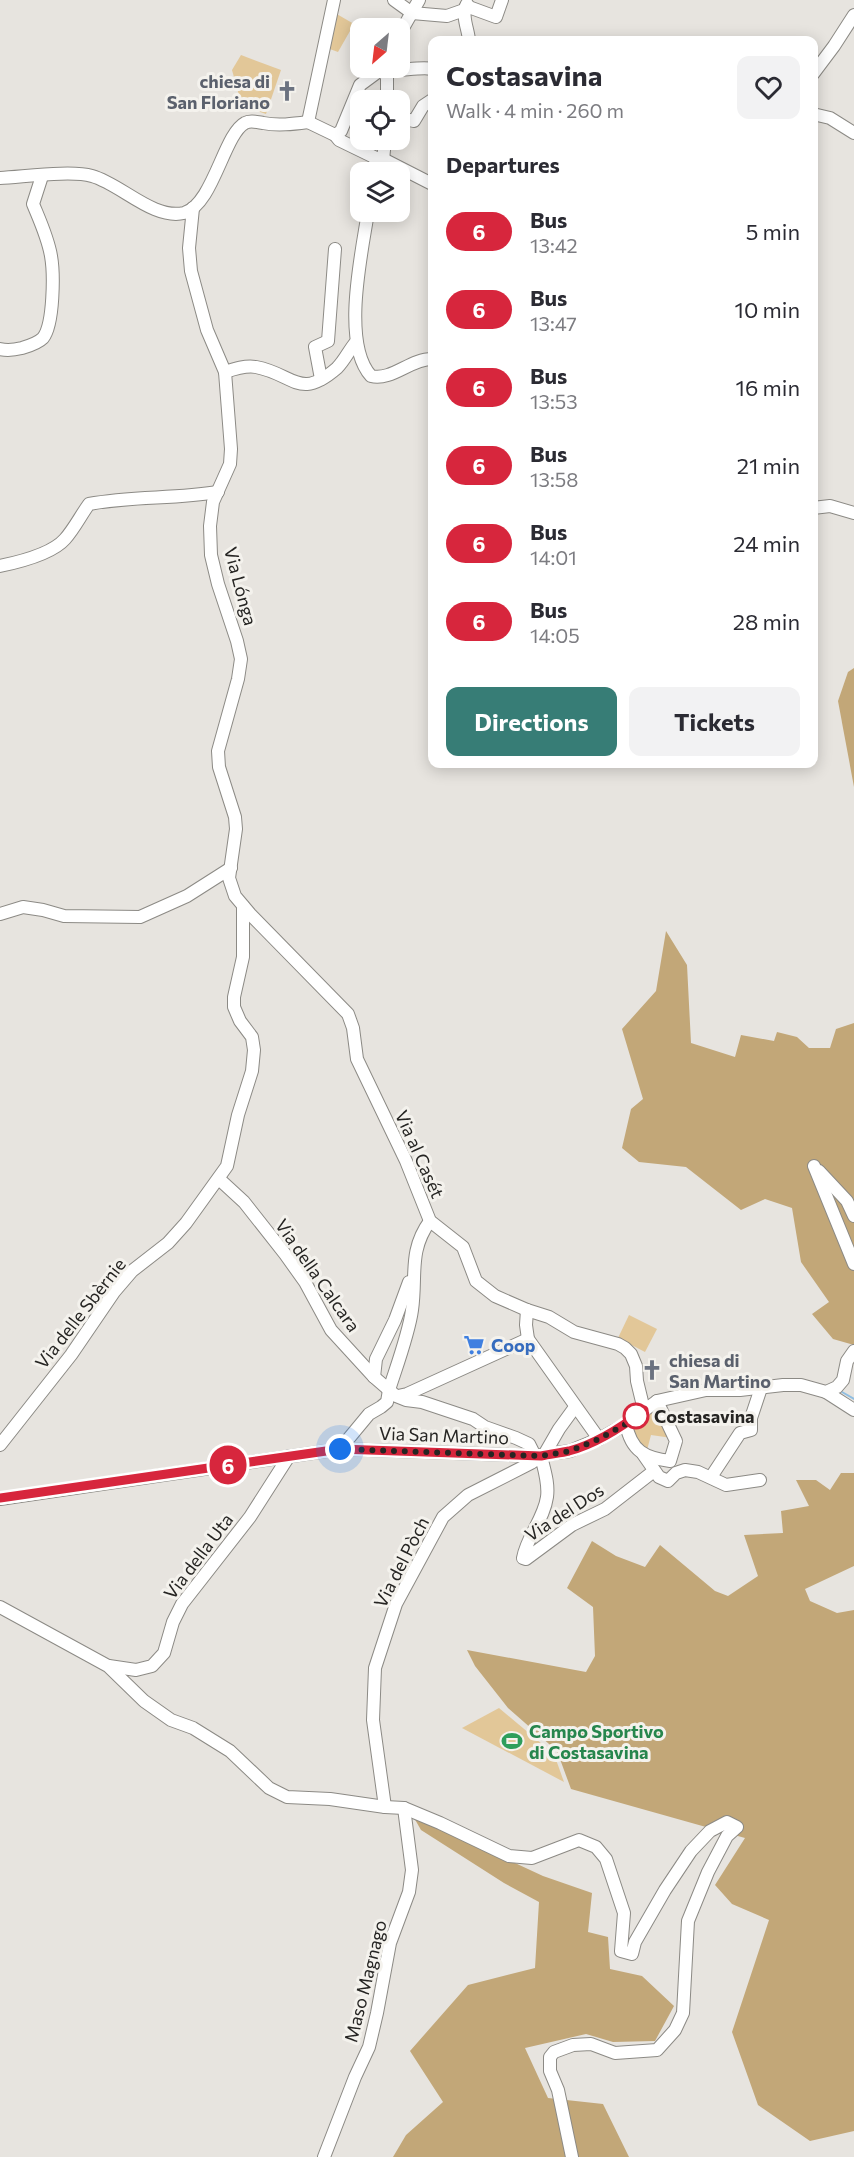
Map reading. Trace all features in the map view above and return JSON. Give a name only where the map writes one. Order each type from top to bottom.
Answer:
[{"type":"street","points":[[308,122],[334,0]]},
{"type":"street","points":[[394,0],[412,13],[447,16],[466,5]]},
{"type":"street","points":[[409,18],[419,0]]},
{"type":"street","points":[[466,5],[496,17],[502,0]]},
{"type":"street","points":[[466,5],[469,36]]},
{"type":"street","points":[[818,67],[854,15]]},
{"type":"street","points":[[410,69],[428,68]]},
{"type":"street","points":[[335,135],[341,131],[360,85],[370,78]]},
{"type":"street","points":[[410,120],[414,121],[423,106],[428,103]]},
{"type":"street","points":[[818,115],[830,118],[854,133]]},
{"type":"street","points":[[0,178],[91,175],[114,185],[154,209],[167,213],[183,213],[193,208],[208,188],[233,138],[246,122],[271,125],[308,122],[335,135],[339,140],[428,182]]},
{"type":"street","points":[[379,162],[382,150]]},
{"type":"street","points":[[0,349],[8,351],[31,345],[43,338],[51,317],[53,285],[51,255],[33,204],[42,176]]},
{"type":"street","name":"Via Lónga","points":[[193,208],[189,248],[191,271],[207,330],[225,372],[231,449],[230,464],[213,502],[210,526],[211,555],[241,659],[238,679],[218,751],[219,767],[235,817],[231,886],[243,906]]},
{"type":"street","points":[[367,222],[356,298],[356,342],[365,369],[371,376],[377,377],[391,374],[417,361],[428,360]]},
{"type":"street","points":[[321,379],[315,347],[328,340],[335,249]]},
{"type":"street","points":[[225,372],[255,367],[296,384],[310,385],[338,367],[356,342]]},
{"type":"street","points":[[0,566],[55,548],[65,539],[89,504],[218,492]]},
{"type":"street","points":[[818,507],[830,506],[854,513]]},
{"type":"street","points":[[0,914],[22,907],[64,916],[140,917],[187,896],[231,868]]},
{"type":"street","name":"Via delle Sbèrnie","points":[[0,1445],[71,1355],[114,1292],[132,1271],[174,1236],[227,1166],[252,1071],[254,1050],[252,1037],[240,1021],[234,1007],[243,957],[243,906]]},
{"type":"street","name":"Via al Casét","points":[[243,906],[348,1014],[353,1028],[357,1059],[406,1161],[430,1221],[463,1247],[476,1281],[495,1296],[549,1317],[574,1332],[625,1348],[631,1354],[636,1366],[644,1410]]},
{"type":"street","points":[[854,1216],[847,1201],[814,1166],[854,1264]]},
{"type":"street","name":"Via della Calcara","points":[[219,1179],[244,1202],[285,1254],[305,1282],[331,1330],[374,1377],[392,1393],[473,1419],[484,1427],[529,1444],[540,1456]]},
{"type":"street","points":[[340,1449],[369,1414],[387,1402],[392,1393],[412,1310],[413,1270],[418,1243],[423,1230],[430,1221]]},
{"type":"street","points":[[374,1377],[376,1359],[395,1320],[413,1270]]},
{"type":"street","points":[[527,1310],[528,1339],[599,1439]]},
{"type":"street","points":[[392,1393],[407,1394],[528,1339]]},
{"type":"street","points":[[826,1392],[837,1387],[843,1380],[847,1361],[854,1351]]},
{"type":"street","points":[[644,1455],[652,1459],[670,1461],[676,1441],[657,1401],[705,1390],[740,1390],[801,1385],[826,1392],[854,1410]]},
{"type":"street","points":[[711,1477],[740,1433],[751,1431],[751,1418],[761,1388]]},
{"type":"street","name":"Via San Martino","points":[[0,1498],[340,1449],[540,1456],[570,1451],[599,1439],[626,1424],[657,1401]]},
{"type":"street","points":[[540,1456],[575,1407]]},
{"type":"street","points":[[626,1424],[629,1437],[654,1471],[659,1477],[668,1481],[676,1473],[685,1470],[698,1472],[726,1485],[760,1480]]},
{"type":"street","name":"Via della Uta","points":[[136,1670],[152,1666],[164,1653],[173,1622],[182,1604],[250,1517],[289,1456]]},
{"type":"street","name":"Via del Dos","points":[[540,1456],[546,1475],[547,1497],[543,1511],[525,1547],[523,1558],[526,1559],[572,1525],[605,1509],[654,1471]]},
{"type":"street","name":"Via del Pòch","points":[[385,1807],[373,1720],[375,1668],[396,1604],[443,1517],[468,1495],[531,1463],[540,1456]]},
{"type":"street","points":[[0,1607],[108,1666],[144,1701],[171,1720],[193,1728],[230,1751],[269,1788],[287,1797],[330,1799],[404,1808],[509,1856],[532,1858],[579,1840],[596,1847],[606,1859],[624,1912],[621,1951],[632,1954],[635,1942],[665,1890],[692,1851],[710,1831],[727,1822],[737,1827],[728,1836],[708,1872],[688,1921],[683,2013],[675,2030],[657,2050],[615,2054],[591,2044],[573,2044],[554,2052],[550,2057],[550,2071],[558,2090],[572,2157]]},
{"type":"street","points":[[108,1666],[136,1670],[133,1689]]},
{"type":"street","name":"Maso Magnago","points":[[324,2157],[369,2047],[390,1942],[409,1892],[412,1870],[404,1808]]},
{"type":"shaded area","points":[[335,13],[350,22],[350,31],[338,52],[327,48]]},
{"type":"shaded area","points":[[241,55],[281,70],[266,114],[242,106],[232,70]]},
{"type":"shaded area","points":[[854,668],[854,787],[838,701],[848,672]]},
{"type":"shaded area","points":[[666,931],[687,965],[691,1043],[735,1057],[741,1035],[774,1041],[777,1032],[797,1037],[809,1048],[830,1048],[836,1029],[854,1023],[854,1345],[833,1339],[812,1314],[829,1302],[801,1262],[792,1208],[765,1199],[741,1210],[686,1167],[639,1162],[622,1148],[631,1109],[643,1099],[622,1029],[656,991]]},
{"type":"shaded area","points":[[629,1315],[657,1329],[645,1352],[618,1338]]},
{"type":"shaded area","points":[[659,1408],[672,1438],[651,1435],[646,1454],[627,1429]]},
{"type":"shaded area","points":[[841,1473],[854,1473],[854,1566],[805,1589],[810,1601],[837,1613],[854,1610],[854,2131],[810,2141],[758,2105],[732,2032],[769,1920],[732,1904],[715,1885],[745,1838],[571,1789],[557,1751],[508,1708],[475,1666],[467,1650],[586,1672],[595,1656],[593,1607],[567,1588],[592,1541],[616,1556],[645,1567],[660,1545],[715,1591],[728,1596],[758,1576],[744,1535],[783,1533],[781,1511],[809,1506],[796,1480],[816,1480],[830,1490]]},
{"type":"shaded area","name":"Campo Sportivo di Costasavina","points":[[499,1708],[554,1754],[564,1782],[462,1728]]},
{"type":"shaded area","points":[[413,1816],[543,1876],[592,1893],[588,1932],[608,1937],[610,1969],[642,1976],[674,2006],[655,2041],[613,2042],[586,2034],[525,2048],[548,2098],[603,2104],[629,2157],[393,2157],[406,2135],[443,2102],[410,2051],[468,1985],[535,1968],[539,1902],[504,1883],[421,1830]]},
{"type":"waterway","points":[[842,1392],[854,1399]]},
{"type":"bus line","name":"6","points":[[0,1498],[340,1449],[541,1456],[570,1451],[599,1439],[626,1424],[644,1410]]},
{"type":"place","name":"chiesa di San Floriano","points":[[287,91]]},
{"type":"place","name":"Coop","points":[[474,1345]]},
{"type":"place","name":"chiesa di San Martino","points":[[652,1370]]},
{"type":"place","name":"Costasavina","points":[[636,1416]]},
{"type":"place","name":"Campo Sportivo di Costasavina","points":[[512,1741]]},
{"type":"route","points":[[340,1449],[535,1456],[570,1451],[599,1439],[626,1424],[644,1410],[636,1416]]}]
